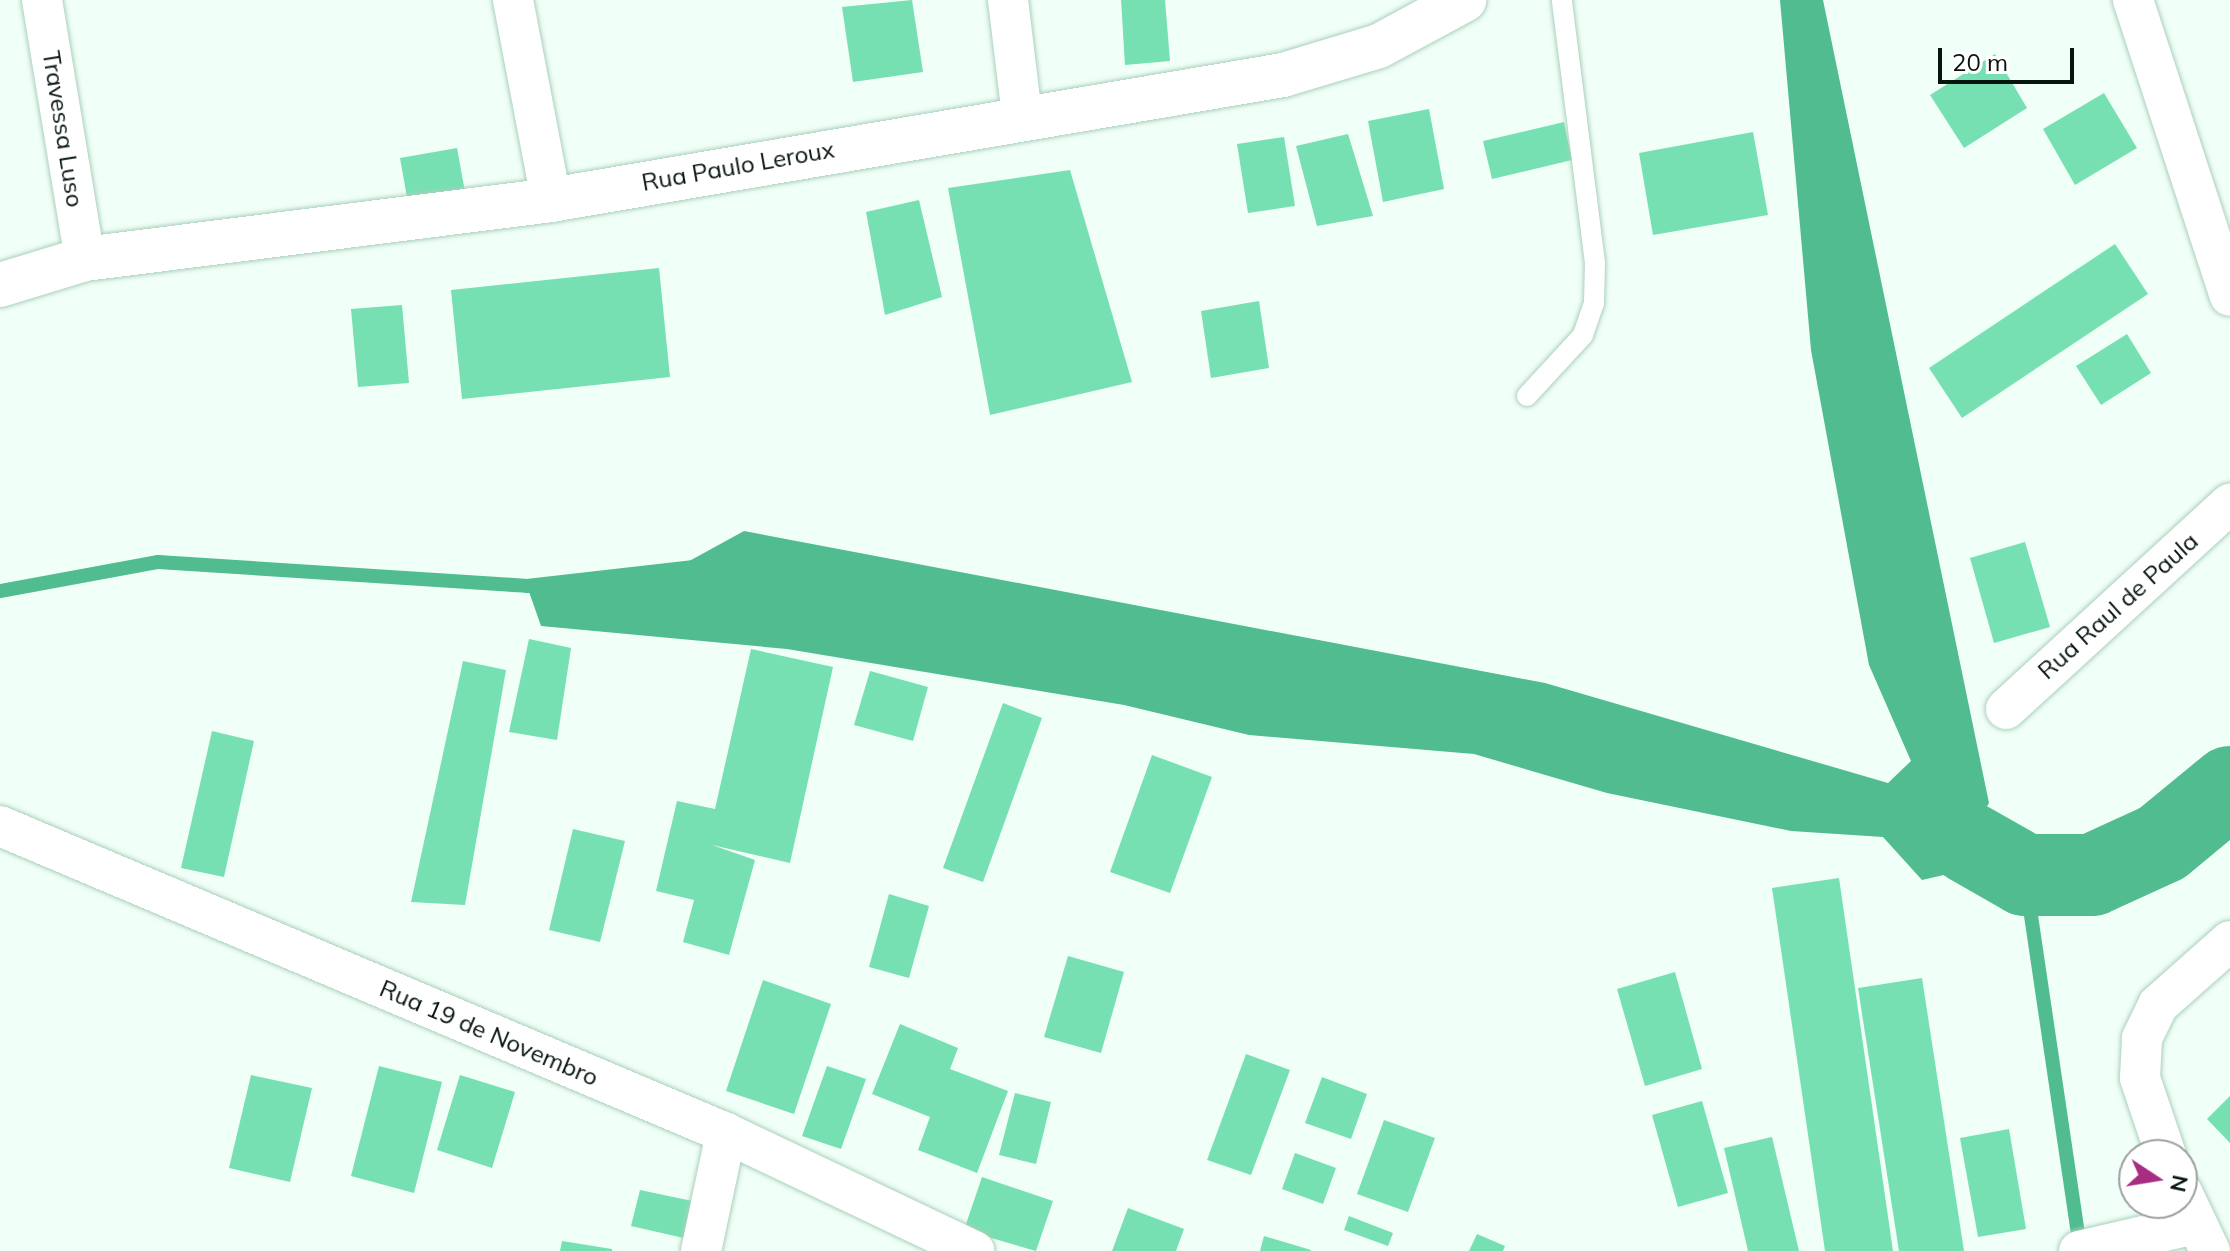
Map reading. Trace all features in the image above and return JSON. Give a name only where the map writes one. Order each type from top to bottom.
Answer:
[{"type":"street","name":"Travessa Luso","points":[[42,0],[85,259]]},
{"type":"street","points":[[513,0],[551,200]]},
{"type":"street","points":[[1008,0],[1022,116]]},
{"type":"street","name":"Rua Paulo Leroux","points":[[0,285],[85,259],[551,200],[1022,116],[1283,75],[1379,46],[1464,0]]},
{"type":"street","points":[[2133,0],[2230,296]]},
{"type":"street","name":"Rua Raul de Paula","points":[[2006,709],[2230,504]]},
{"type":"street","name":"Rua 19 de Novembro","points":[[0,826],[726,1133],[974,1251]]},
{"type":"street","points":[[2161,1139],[2140,1078],[2142,1038],[2158,1005],[2230,941]]},
{"type":"street","points":[[701,1251],[726,1133]]},
{"type":"street","points":[[2079,1251],[2196,1222]]},
{"type":"lane","points":[[1527,396],[1583,335],[1594,303],[1595,263],[1562,0]]},
{"type":"shaded area","points":[[1780,0],[1823,0],[1989,803],[1948,874],[1922,880],[1883,837],[1791,831],[1607,793],[1474,754],[1249,735],[1124,705],[787,649],[541,626],[527,586],[682,565],[744,531],[1545,683],[1888,783],[1911,761],[1869,665],[1811,350]]},
{"type":"building","points":[[912,0],[923,72],[853,82],[842,7]]},
{"type":"building","points":[[1121,0],[1165,0],[1170,61],[1125,65]]},
{"type":"building","points":[[1995,54],[2027,108],[1964,148],[1930,95]]},
{"type":"building","points":[[2104,93],[2137,148],[2075,185],[2043,129]]},
{"type":"building","points":[[1429,109],[1444,189],[1383,202],[1368,121]]},
{"type":"building","points":[[1564,122],[1572,160],[1492,179],[1483,141]]},
{"type":"building","points":[[1753,132],[1768,215],[1653,235],[1639,153]]},
{"type":"building","points":[[1348,134],[1373,216],[1317,226],[1296,146]]},
{"type":"building","points":[[1284,137],[1295,206],[1248,213],[1237,144]]},
{"type":"building","points":[[457,148],[465,192],[408,203],[400,158]]},
{"type":"building","points":[[1070,170],[1132,382],[990,415],[948,188]]},
{"type":"building","points":[[919,200],[942,297],[885,315],[866,212]]},
{"type":"building","points":[[2115,244],[2148,294],[1962,418],[1929,368]]},
{"type":"building","points":[[659,268],[670,377],[462,399],[451,290]]},
{"type":"building","points":[[1259,301],[1269,368],[1211,378],[1201,311]]},
{"type":"building","points":[[402,305],[409,383],[358,387],[351,309]]},
{"type":"building","points":[[2127,334],[2151,373],[2101,405],[2076,366]]},
{"type":"building","points":[[2025,542],[2050,627],[1994,643],[1970,558]]},
{"type":"building","points":[[529,639],[571,648],[557,740],[509,732]]},
{"type":"building","points":[[751,649],[833,667],[790,863],[712,845],[755,860],[729,955],[683,942],[694,900],[656,891],[677,801],[715,809]]},
{"type":"building","points":[[463,661],[506,670],[465,905],[411,902]]},
{"type":"building","points":[[870,671],[928,687],[913,741],[854,725]]},
{"type":"building","points":[[1003,703],[1042,718],[983,882],[943,868]]},
{"type":"building","points":[[212,731],[254,741],[224,877],[181,868]]},
{"type":"building","points":[[1152,755],[1212,777],[1170,893],[1110,872]]},
{"type":"building","points":[[573,829],[625,841],[600,942],[549,930]]},
{"type":"building","points":[[1839,878],[1893,1251],[1825,1251],[1772,888]]},
{"type":"building","points":[[889,894],[929,906],[909,978],[869,967]]},
{"type":"building","points":[[1068,956],[1124,972],[1101,1053],[1044,1037]]},
{"type":"building","points":[[1675,972],[1702,1069],[1645,1086],[1617,989]]},
{"type":"building","points":[[1922,978],[1964,1251],[1899,1251],[1858,988]]},
{"type":"building","points":[[763,980],[831,1004],[794,1114],[726,1091]]},
{"type":"building","points":[[900,1024],[958,1048],[950,1069],[1008,1091],[977,1173],[918,1150],[930,1117],[872,1094]]},
{"type":"building","points":[[1246,1054],[1290,1070],[1251,1175],[1207,1160]]},
{"type":"building","points":[[379,1066],[442,1082],[414,1193],[351,1176]]},
{"type":"building","points":[[827,1066],[866,1079],[841,1149],[802,1136]]},
{"type":"building","points":[[251,1075],[312,1088],[290,1182],[229,1168]]},
{"type":"building","points":[[460,1075],[515,1092],[492,1168],[437,1150]]},
{"type":"building","points":[[1322,1077],[1367,1094],[1351,1139],[1305,1123]]},
{"type":"building","points":[[1015,1093],[1051,1102],[1036,1164],[999,1155]]},
{"type":"building","points":[[2230,1096],[2230,1143],[2207,1119]]},
{"type":"building","points":[[1702,1101],[1728,1193],[1678,1207],[1652,1115]]},
{"type":"building","points":[[1384,1120],[1435,1138],[1408,1212],[1357,1194]]},
{"type":"building","points":[[2009,1129],[2026,1229],[1978,1237],[1960,1138]]},
{"type":"building","points":[[1772,1137],[1799,1251],[1748,1251],[1724,1148]]},
{"type":"building","points":[[1295,1153],[1336,1168],[1323,1204],[1282,1189]]},
{"type":"building","points":[[982,1177],[1053,1201],[1036,1251],[964,1230]]},
{"type":"building","points":[[640,1190],[697,1202],[688,1239],[631,1226]]},
{"type":"building","points":[[1128,1208],[1184,1229],[1176,1251],[1112,1251]]},
{"type":"building","points":[[1349,1216],[1393,1233],[1388,1246],[1344,1230]]},
{"type":"building","points":[[1477,1234],[1505,1246],[1503,1251],[1469,1251]]},
{"type":"building","points":[[1264,1236],[1311,1250],[1311,1251],[1260,1251]]},
{"type":"building","points":[[562,1241],[612,1249],[612,1251],[560,1251]]},
{"type":"waterway","points":[[0,591],[158,562],[527,586],[694,567]]},
{"type":"waterway","points":[[1969,843],[2025,875],[2092,875],[2162,843],[2230,787]]},
{"type":"waterway","points":[[2025,875],[2080,1247]]}]
